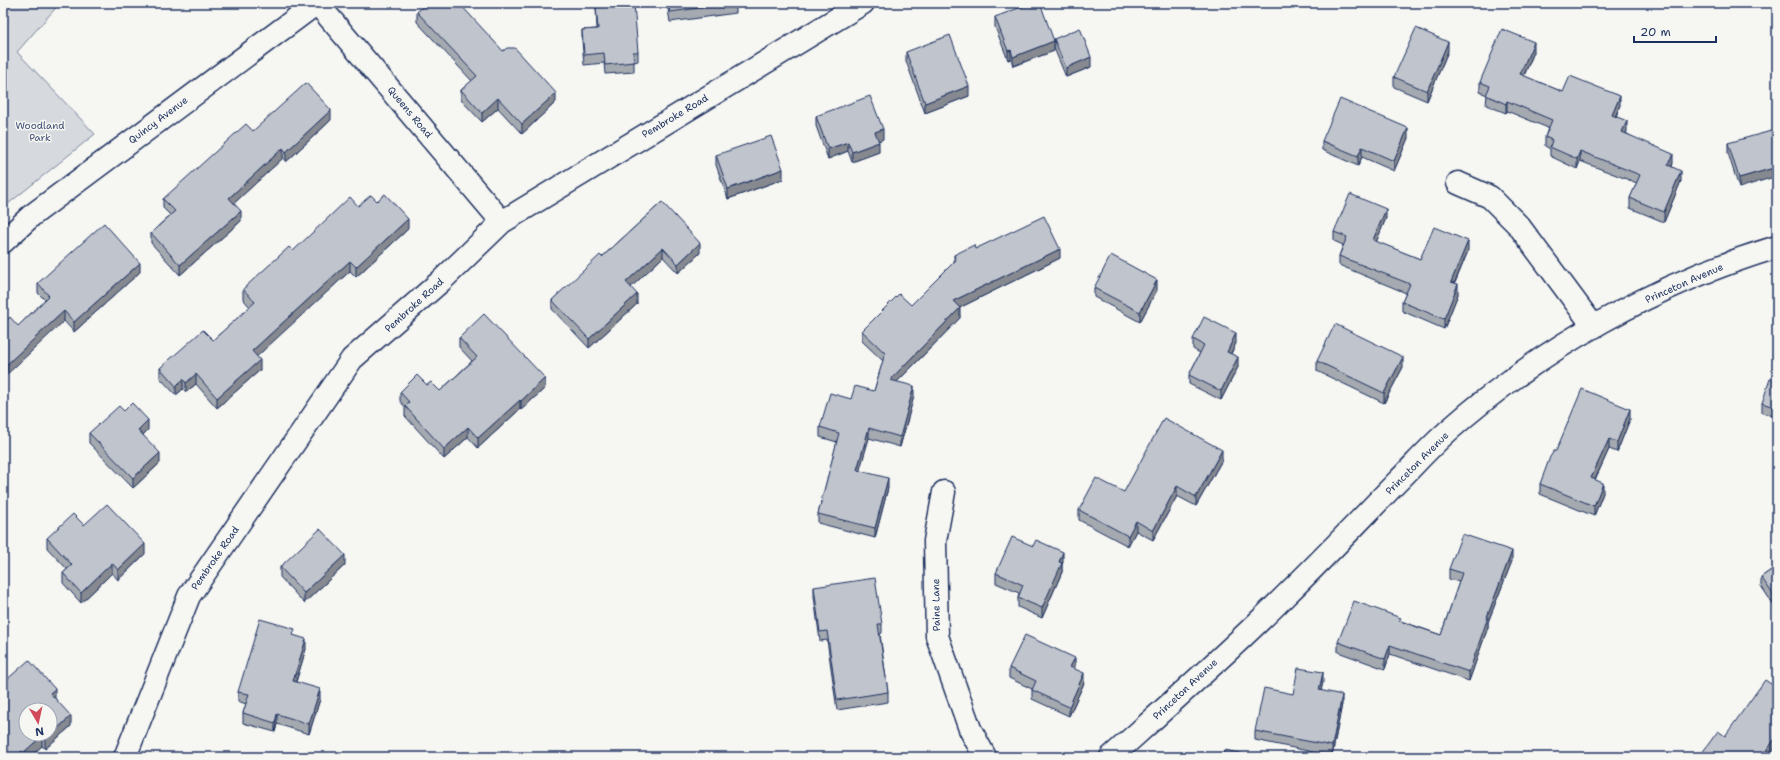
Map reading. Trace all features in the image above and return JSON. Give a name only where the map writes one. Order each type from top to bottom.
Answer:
[{"type":"street","name":"Queens Road","points":[[317,3],[502,222]]},
{"type":"street","name":"Quincy Avenue","points":[[3,242],[31,216],[317,3]]},
{"type":"street","name":"Pembroke Road","points":[[125,757],[189,596],[352,359],[441,281],[502,222],[863,3]]},
{"type":"street","points":[[1458,183],[1490,197],[1519,226],[1594,327]]},
{"type":"street","name":"Princeton Avenue","points":[[1111,757],[1285,596],[1447,432],[1489,396],[1527,368],[1594,327],[1660,293],[1742,258],[1777,247]]},
{"type":"street","name":"Paine Lane","points":[[944,492],[934,541],[936,636],[970,729],[985,757]]},
{"type":"green space","name":"Woodland Park","points":[[3,3],[60,3],[17,52],[95,134],[3,208]]},
{"type":"building","points":[[427,3],[459,3],[503,51],[507,48],[515,48],[556,93],[522,124],[498,98],[482,113],[461,90],[477,76],[417,12]]},
{"type":"building","points":[[668,3],[736,3],[670,12]]},
{"type":"building","points":[[1032,3],[1040,3],[1054,41],[1013,57],[1011,50],[1008,51],[995,17]]},
{"type":"building","points":[[634,4],[638,52],[633,52],[634,62],[605,65],[604,53],[584,55],[582,30],[598,29],[596,7]]},
{"type":"building","points":[[1080,28],[1091,57],[1066,68],[1054,39]]},
{"type":"building","points":[[1416,28],[1448,42],[1427,91],[1394,77]]},
{"type":"building","points":[[1502,29],[1534,42],[1520,74],[1563,92],[1570,76],[1620,96],[1612,115],[1627,121],[1622,132],[1673,154],[1668,165],[1681,171],[1664,212],[1630,198],[1640,175],[1580,151],[1577,159],[1550,147],[1552,140],[1545,137],[1552,120],[1507,101],[1506,104],[1486,95],[1490,86],[1480,82]]},
{"type":"building","points":[[950,35],[969,86],[925,103],[906,52]]},
{"type":"building","points":[[306,83],[331,110],[286,152],[283,148],[229,198],[241,211],[180,265],[151,233],[175,211],[163,199],[246,124],[253,131]]},
{"type":"building","points":[[870,96],[883,129],[875,132],[879,142],[852,152],[848,142],[828,149],[816,116]]},
{"type":"building","points":[[1340,99],[1408,128],[1394,161],[1362,147],[1358,156],[1322,141]]},
{"type":"building","points":[[1771,131],[1777,150],[1777,167],[1739,178],[1728,143]]},
{"type":"building","points":[[771,136],[783,169],[728,189],[716,155]]},
{"type":"building","points":[[385,194],[408,219],[356,267],[350,261],[252,351],[260,360],[217,398],[196,374],[186,383],[183,379],[176,386],[160,368],[203,330],[213,340],[255,302],[243,289],[289,247],[293,251],[350,197],[358,206],[371,195],[377,201]]},
{"type":"building","points":[[1350,194],[1386,209],[1373,240],[1420,259],[1434,227],[1468,241],[1451,282],[1458,284],[1444,319],[1402,302],[1410,284],[1339,256],[1347,237],[1334,232]]},
{"type":"building","points":[[662,202],[700,243],[678,264],[663,248],[626,282],[637,294],[589,339],[552,300],[600,255],[602,257]]},
{"type":"building","points":[[1044,216],[1060,249],[953,301],[960,308],[890,380],[914,386],[900,437],[869,428],[857,470],[888,478],[875,528],[818,514],[839,433],[820,427],[830,393],[851,399],[855,386],[874,391],[885,353],[862,331],[899,294],[911,305],[956,260],[954,255],[974,245],[975,249]]},
{"type":"building","points":[[104,223],[140,263],[74,322],[64,311],[3,368],[3,324],[10,317],[18,326],[49,296],[38,283]]},
{"type":"building","points":[[1111,255],[1157,280],[1140,312],[1094,288]]},
{"type":"building","points":[[484,314],[545,378],[478,438],[468,427],[444,449],[405,406],[409,402],[400,392],[417,375],[427,385],[431,382],[440,391],[477,357],[459,338]]},
{"type":"building","points":[[1204,317],[1236,333],[1227,352],[1238,357],[1221,391],[1189,375],[1204,345],[1193,339]]},
{"type":"building","points":[[1335,324],[1403,357],[1384,393],[1317,361]]},
{"type":"building","points":[[1770,379],[1777,381],[1777,408],[1762,403]]},
{"type":"building","points":[[1582,389],[1630,409],[1617,442],[1609,439],[1591,478],[1603,483],[1594,506],[1540,484],[1550,457],[1554,451],[1556,451]]},
{"type":"building","points":[[132,403],[148,420],[138,430],[160,453],[133,478],[89,433],[119,406],[124,411]]},
{"type":"building","points":[[1164,418],[1222,450],[1196,497],[1177,486],[1153,531],[1136,521],[1128,536],[1079,510],[1096,478],[1124,492]]},
{"type":"building","points":[[107,504],[145,544],[118,570],[112,563],[81,593],[63,573],[72,565],[47,538],[73,514],[84,525]]},
{"type":"building","points":[[320,529],[345,555],[304,593],[280,567]]},
{"type":"building","points":[[1462,534],[1512,551],[1487,617],[1469,672],[1390,645],[1385,659],[1338,642],[1354,601],[1401,618],[1399,621],[1441,635],[1462,573],[1449,569]]},
{"type":"building","points":[[1012,537],[1033,546],[1036,540],[1063,552],[1059,562],[1062,563],[1042,608],[1018,598],[1023,585],[996,573]]},
{"type":"building","points":[[1777,566],[1777,600],[1761,577]]},
{"type":"building","points":[[875,578],[882,624],[878,624],[888,692],[837,700],[827,631],[820,632],[814,587]]},
{"type":"building","points":[[260,619],[295,629],[293,635],[306,639],[293,681],[320,689],[309,724],[277,714],[275,723],[243,713],[249,694],[238,692]]},
{"type":"building","points":[[1025,635],[1075,658],[1070,667],[1084,673],[1069,707],[1032,690],[1036,681],[1009,668]]},
{"type":"building","points":[[29,660],[55,689],[50,693],[71,716],[58,728],[58,702],[18,702],[18,742],[35,742],[16,757],[3,757],[3,683]]},
{"type":"building","points":[[1298,668],[1323,672],[1319,690],[1342,695],[1332,746],[1255,731],[1264,688],[1293,694]]},
{"type":"building","points":[[1765,680],[1777,688],[1777,736],[1762,757],[1699,757],[1718,731],[1725,736]]},
{"type":"building","points":[[1225,750],[1259,757],[1224,757]]},
{"type":"building","points":[[893,753],[894,757],[877,757]]}]
